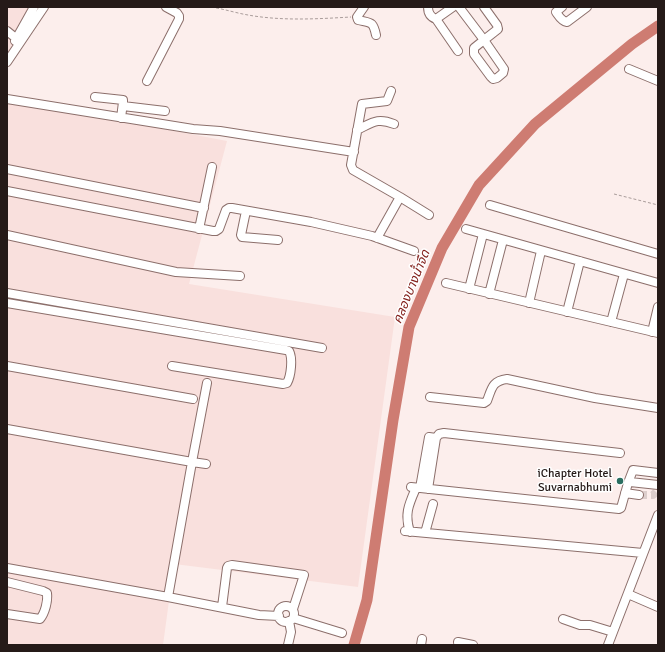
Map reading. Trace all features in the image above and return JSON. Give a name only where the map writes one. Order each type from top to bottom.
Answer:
[{"type":"street","points":[[7,53],[17,39],[34,7]]},
{"type":"street","points":[[7,62],[44,7]]},
{"type":"street","points":[[147,81],[179,19],[177,13],[166,7]]},
{"type":"street","points":[[364,7],[357,17],[358,20],[374,25],[376,35]]},
{"type":"street","points":[[428,7],[432,18],[436,19],[458,51]]},
{"type":"street","points":[[436,19],[453,7]]},
{"type":"street","points":[[459,7],[484,40],[504,69],[503,73],[497,78],[493,79],[474,54],[474,48],[484,40],[498,29],[488,8]]},
{"type":"street","points":[[557,9],[560,18],[567,22],[587,7]]},
{"type":"street","points":[[7,31],[17,39]]},
{"type":"street","points":[[629,69],[658,81]]},
{"type":"street","points":[[391,91],[387,101],[362,104],[351,165],[353,170],[429,214]]},
{"type":"street","points":[[95,97],[122,100],[123,106],[121,118]]},
{"type":"street","points":[[7,99],[193,129],[286,141],[354,152]]},
{"type":"street","points":[[7,104],[98,118]]},
{"type":"street","points":[[123,106],[165,111]]},
{"type":"street","points":[[357,130],[372,122],[378,121],[394,124]]},
{"type":"street","points":[[199,229],[212,167]]},
{"type":"street","points":[[7,168],[204,208]]},
{"type":"street","points":[[7,191],[199,229],[216,231],[219,229],[226,210],[229,208],[311,222],[377,238],[414,251]]},
{"type":"street","points":[[377,238],[400,197]]},
{"type":"street","points":[[490,205],[658,254]]},
{"type":"street","points":[[246,211],[241,235],[242,237],[278,240]]},
{"type":"street","points":[[466,230],[658,283]]},
{"type":"street","points":[[469,289],[483,234]]},
{"type":"street","points":[[7,235],[176,272],[240,276]]},
{"type":"street","points":[[489,294],[503,240]]},
{"type":"street","points":[[529,303],[541,250]]},
{"type":"street","points":[[566,312],[580,261]]},
{"type":"street","points":[[611,322],[624,274]]},
{"type":"street","points":[[446,283],[655,332],[658,307]]},
{"type":"street","points":[[7,293],[322,348]]},
{"type":"street","points":[[7,302],[286,350],[292,355],[289,380],[287,383],[283,384],[172,366]]},
{"type":"street","points":[[7,366],[193,399]]},
{"type":"street","points":[[430,397],[484,402],[487,401],[493,385],[499,380],[507,379],[595,398],[658,408]]},
{"type":"street","points":[[168,597],[207,383]]},
{"type":"street","points":[[7,429],[206,464]]},
{"type":"street","points":[[620,453],[444,433],[439,434],[436,438],[429,437],[419,488],[408,506],[407,532],[643,553]]},
{"type":"street","points":[[419,488],[619,509],[621,508],[633,470],[658,473]]},
{"type":"street","points":[[628,483],[630,482],[657,488]]},
{"type":"street","points":[[625,493],[639,495]]},
{"type":"street","points":[[425,533],[433,504]]},
{"type":"street","points":[[608,645],[658,515]]},
{"type":"street","points":[[222,607],[228,566],[232,565],[304,575],[293,609],[294,613],[291,620],[291,632],[288,645]]},
{"type":"street","points":[[7,568],[259,615],[279,616],[282,620],[291,620],[342,633]]},
{"type":"street","points":[[7,582],[43,591],[47,593],[48,597],[43,616],[40,619],[7,614]]},
{"type":"street","points":[[628,594],[658,607]]},
{"type":"street","points":[[279,616],[279,611],[282,607],[289,606],[293,609]]},
{"type":"street","points":[[562,619],[580,625],[590,625],[613,632]]},
{"type":"street","points":[[458,642],[473,645]]},
{"type":"path","points":[[211,7],[249,15],[282,18],[317,19],[357,17]]},
{"type":"path","points":[[614,194],[658,206]]},
{"type":"shaded area","points":[[7,7],[45,7],[7,62]]},
{"type":"shaded area","points":[[7,99],[227,141],[189,284],[395,317],[358,587],[174,564],[163,645],[7,645]]},
{"type":"waterway","name":"คลองบางน้ำจืด","points":[[354,645],[367,600],[393,420],[409,327],[442,248],[479,185],[535,124],[632,44],[658,26]]},
{"type":"tunnel","points":[[639,495],[653,495],[656,492]]},
{"type":"place","name":"iChapter Hotel Suvarnabhumi","points":[[620,481]]}]
